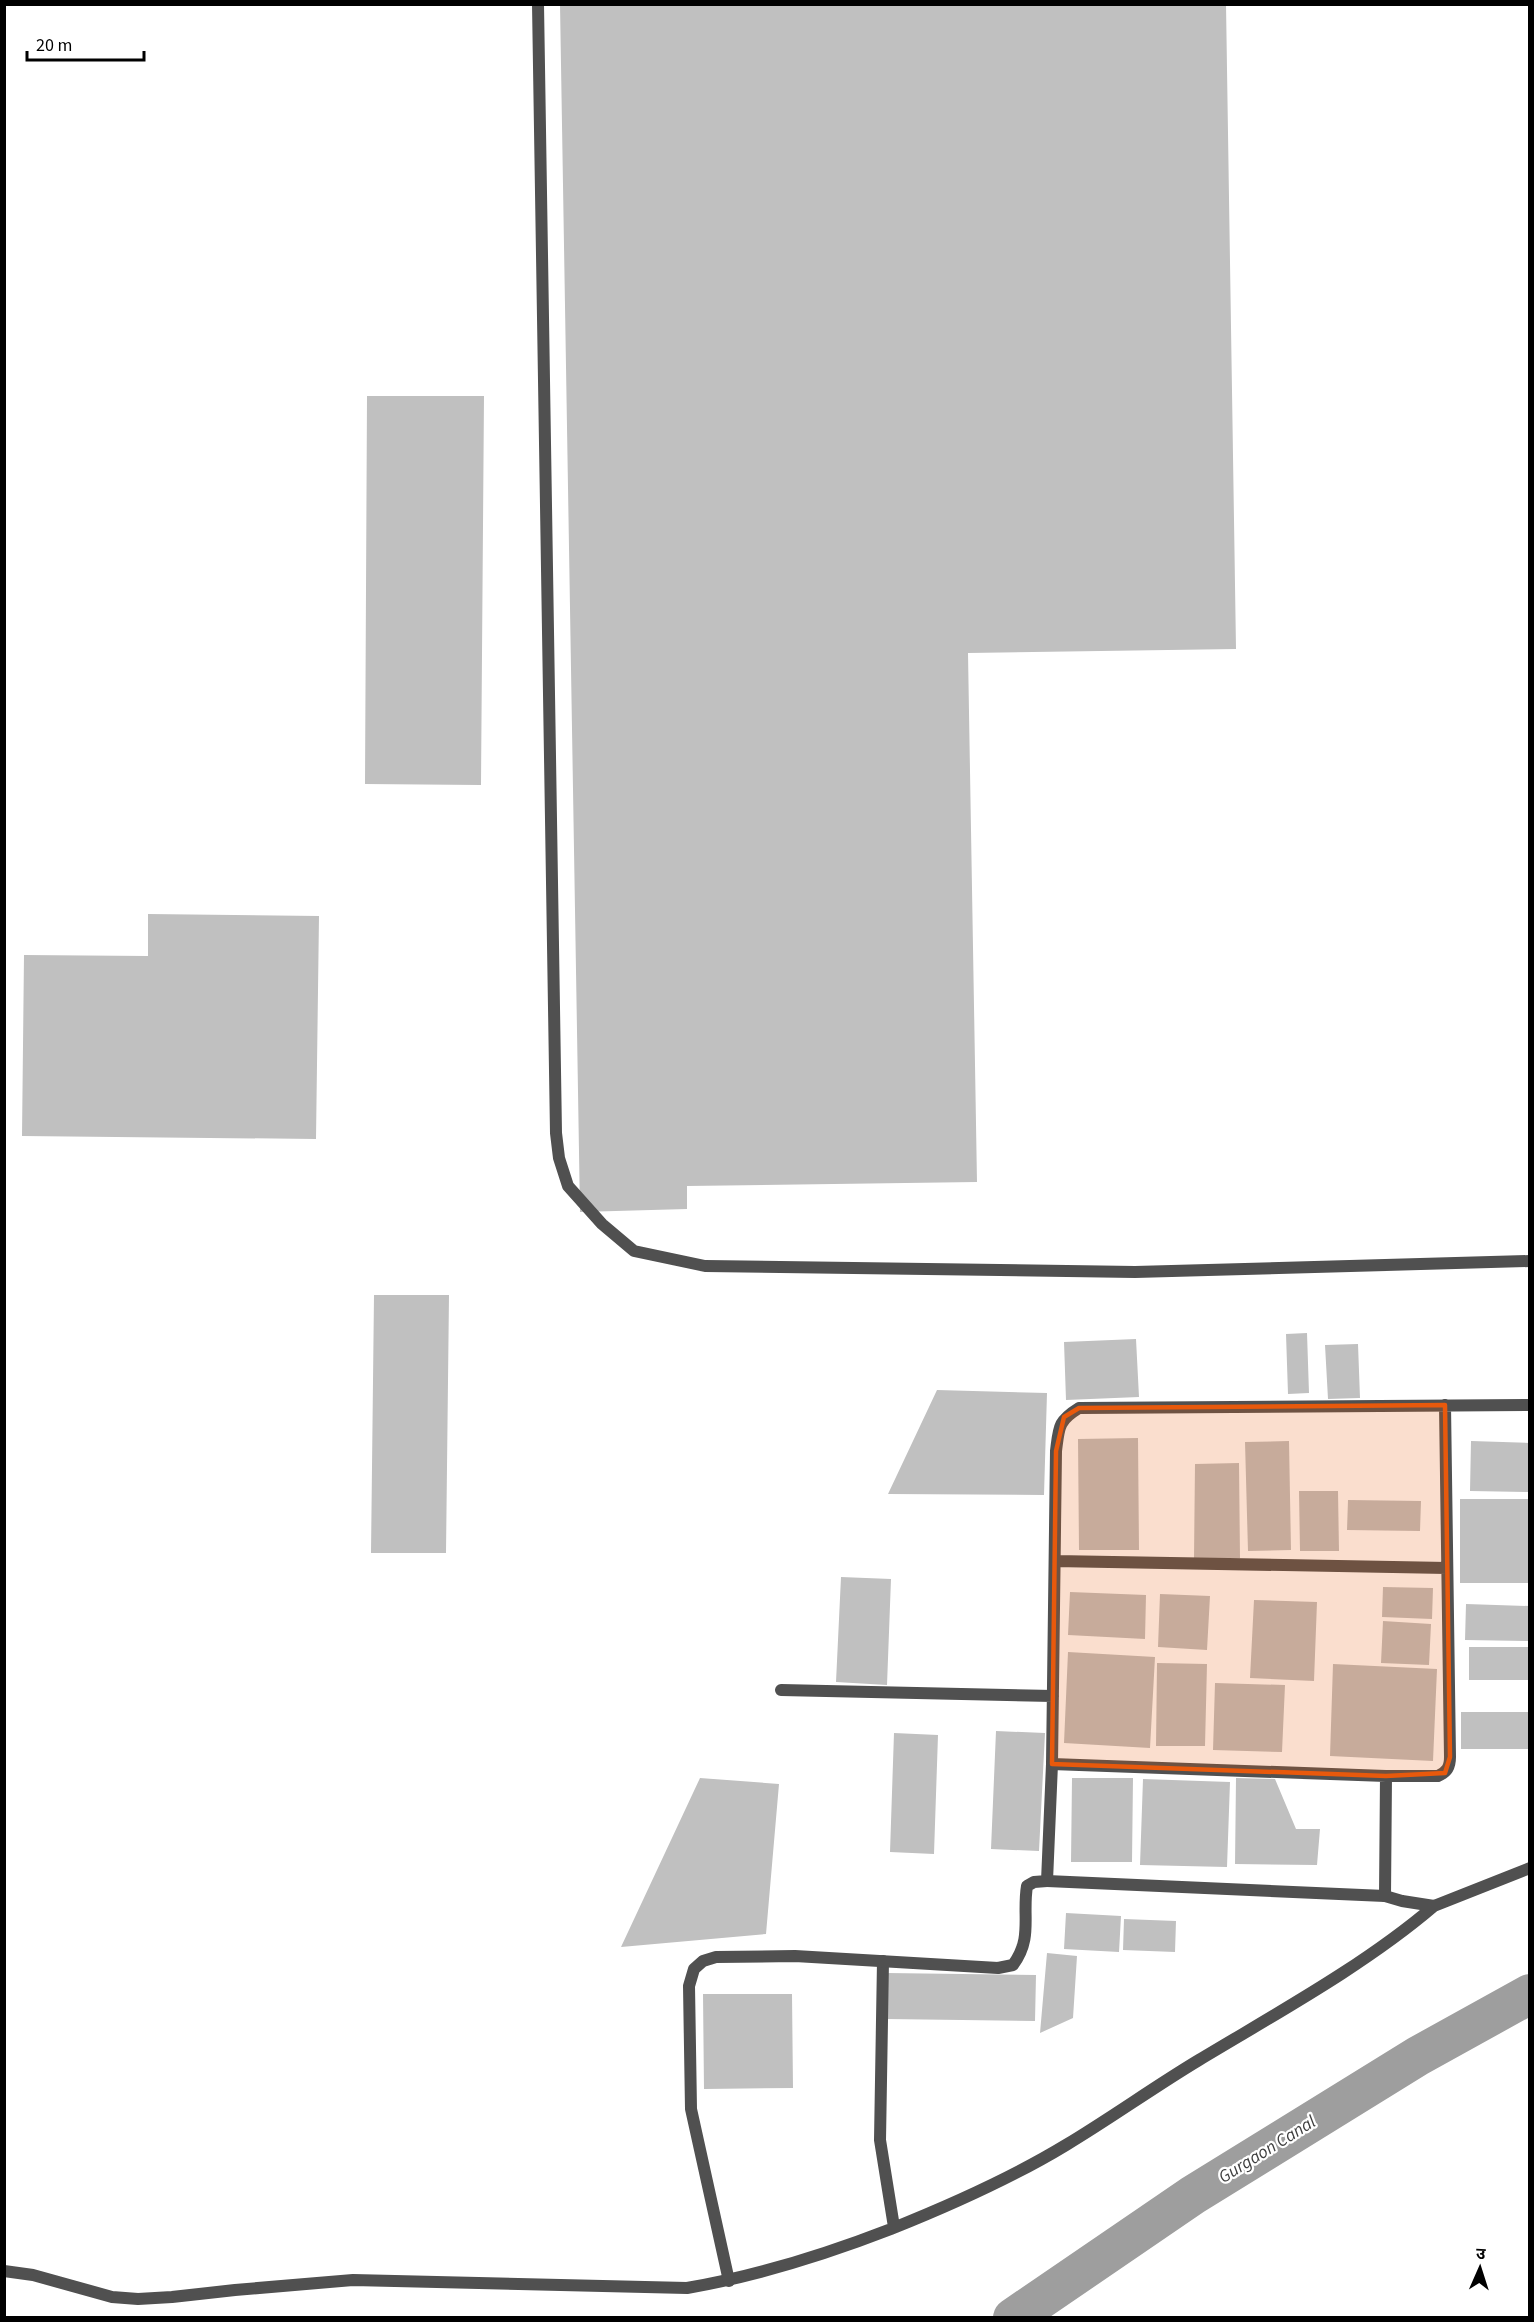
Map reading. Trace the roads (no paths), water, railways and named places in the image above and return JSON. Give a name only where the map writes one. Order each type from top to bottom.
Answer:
[{"type":"street","points":[[538,4],[556,1133],[568,1186],[602,1224],[634,1251],[705,1266],[1135,1272],[1530,1261]]},
{"type":"street","points":[[1052,1764],[1386,1776],[1438,1776],[1445,1773],[1450,1766],[1445,1405]]},
{"type":"street","points":[[1047,1881],[1052,1764],[1056,1450],[1064,1417],[1079,1408],[1530,1405]]},
{"type":"street","points":[[1055,1561],[1447,1568]]},
{"type":"street","points":[[781,1690],[1053,1696]]},
{"type":"street","points":[[1385,1896],[1386,1776]]},
{"type":"street","points":[[4,2271],[33,2275],[112,2297],[138,2299],[353,2280],[677,2288],[729,2281],[831,2252],[982,2191],[1065,2146],[1165,2081],[1304,1996],[1397,1934],[1434,1906],[1530,1868]]},
{"type":"street","points":[[729,2281],[691,2109],[689,1986],[694,1969],[703,1961],[729,1956],[795,1956],[998,1968],[1014,1965],[1022,1953],[1027,1934],[1027,1886],[1034,1882],[1047,1881],[1385,1896],[1434,1906]]},
{"type":"street","points":[[883,1961],[880,2140],[894,2228]]},
{"type":"waterway","name":"Gurgaon Canal","points":[[1013,2318],[1193,2195],[1418,2056],[1530,1994]]}]
